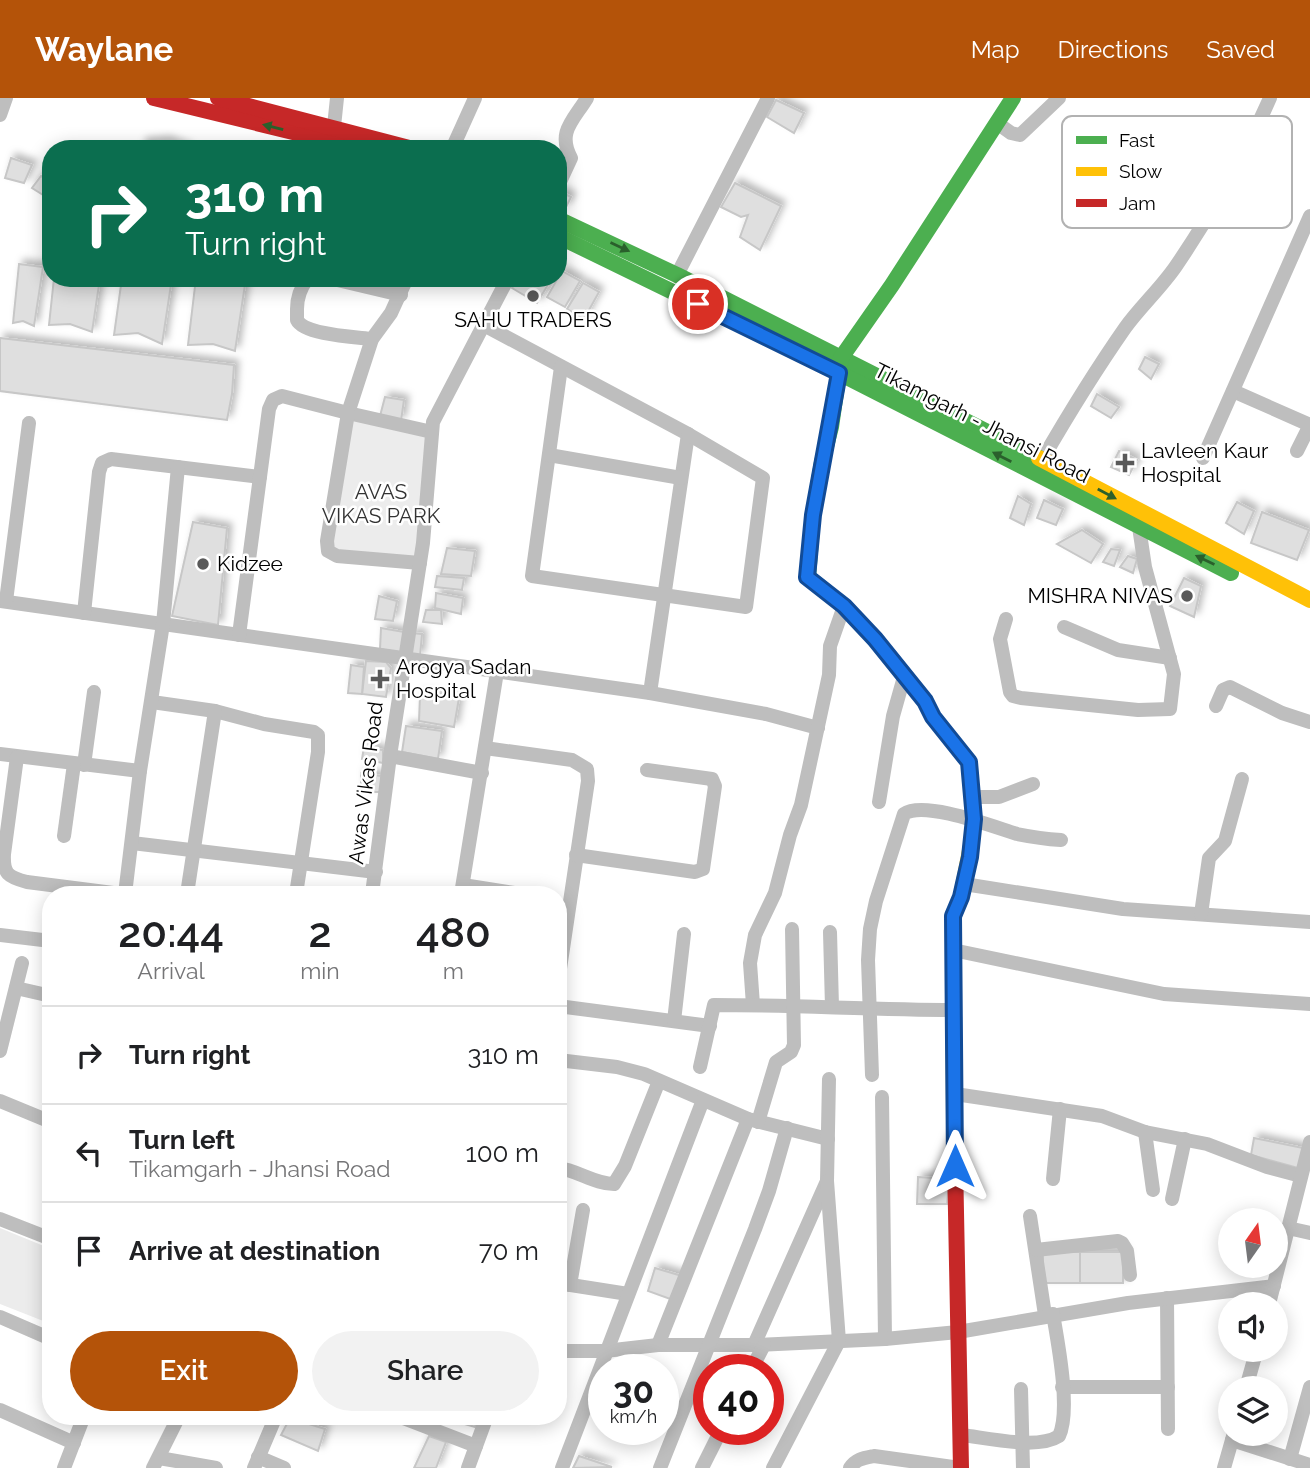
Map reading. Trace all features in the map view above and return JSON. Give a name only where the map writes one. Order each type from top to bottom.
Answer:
[{"type":"street","points":[[0,115],[6,98]]},
{"type":"street","points":[[154,98],[365,140]]},
{"type":"street","points":[[218,98],[345,140]]},
{"type":"street","points":[[333,134],[337,98]]},
{"type":"street","points":[[456,140],[475,98]]},
{"type":"street","points":[[564,140],[566,132],[587,98]]},
{"type":"street","points":[[677,275],[768,98]]},
{"type":"street","points":[[850,1468],[853,1463],[863,1458],[874,1456],[960,1468],[962,1435],[958,1332],[953,916],[970,857],[974,819],[969,762],[875,639],[844,606],[807,577],[813,515],[840,365],[1013,98]]},
{"type":"street","points":[[998,122],[1011,133],[1020,135],[1059,98]]},
{"type":"street","points":[[1262,116],[1270,98]]},
{"type":"street","points":[[567,148],[571,158],[567,167]]},
{"type":"street","points":[[1203,458],[1310,216]]},
{"type":"street","points":[[567,223],[677,275],[840,365],[1042,460],[1167,533],[1310,602]]},
{"type":"street","points":[[1042,460],[1076,401],[1145,301],[1175,268],[1199,228]]},
{"type":"street","name":"Tikamgarh - Jhansi Road","points":[[567,240],[840,365],[1139,527],[1167,533]]},
{"type":"street","points":[[302,287],[296,306],[297,320],[303,326],[316,331],[372,339]]},
{"type":"street","points":[[367,287],[401,295]]},
{"type":"street","points":[[404,287],[372,339],[348,413],[327,541],[328,551],[337,556],[420,563]]},
{"type":"street","name":"Awas Vikas Road","points":[[373,886],[390,756],[420,563],[433,422],[503,287]]},
{"type":"street","points":[[482,324],[561,366],[688,434],[763,478],[746,607],[532,576],[561,366]]},
{"type":"street","points":[[1233,391],[1310,425],[1297,451]]},
{"type":"street","points":[[239,635],[269,409],[273,400],[282,396],[432,432]]},
{"type":"street","points":[[29,423],[3,601],[650,693],[766,713],[818,728]]},
{"type":"street","points":[[650,693],[688,434]]},
{"type":"street","points":[[549,454],[681,478]]},
{"type":"street","points":[[84,613],[102,463],[111,459],[260,477]]},
{"type":"street","points":[[124,886],[163,624],[178,467]]},
{"type":"street","points":[[1006,619],[1000,639],[1013,696],[1139,710],[1171,709],[1174,674],[1146,567],[1139,527]]},
{"type":"street","points":[[754,1005],[750,963],[755,935],[775,892],[801,804],[829,675],[830,646],[844,606]]},
{"type":"street","points":[[1064,627],[1118,650],[1170,658]]},
{"type":"street","points":[[463,886],[497,672]]},
{"type":"street","points":[[879,802],[893,716],[904,677]]},
{"type":"street","points":[[1216,706],[1223,691],[1230,687],[1282,713],[1310,722]]},
{"type":"street","points":[[64,836],[94,692]]},
{"type":"street","points":[[152,702],[215,712],[318,735],[318,752],[297,886]]},
{"type":"street","points":[[188,886],[215,712]]},
{"type":"street","points":[[485,748],[572,760],[587,769],[588,782],[576,855],[567,890]]},
{"type":"street","points":[[0,754],[140,771]]},
{"type":"street","points":[[390,756],[482,773]]},
{"type":"street","points":[[17,757],[3,867],[14,879],[59,886]]},
{"type":"street","points":[[576,855],[695,872],[703,869],[715,786],[712,779],[647,770]]},
{"type":"street","points":[[1201,914],[1209,858],[1225,841],[1242,779]]},
{"type":"street","points":[[971,797],[999,797],[1032,784]]},
{"type":"street","points":[[872,1074],[868,960],[870,929],[904,814],[920,810],[974,819],[1033,838],[1061,840]]},
{"type":"street","points":[[132,843],[376,872]]},
{"type":"street","points":[[964,884],[1077,903],[1310,922]]},
{"type":"street","points":[[658,1345],[776,1062],[793,1049],[792,929]]},
{"type":"street","points":[[830,932],[832,1007]]},
{"type":"street","points":[[674,1021],[684,934]]},
{"type":"street","points":[[0,935],[42,940]]},
{"type":"street","points":[[953,950],[1164,994],[1310,1004]]},
{"type":"street","points":[[0,1051],[4,1022],[22,963]]},
{"type":"street","points":[[16,988],[42,994]]},
{"type":"street","points":[[700,1067],[715,1005],[793,1004],[869,1010],[954,1010]]},
{"type":"street","points":[[567,1007],[710,1026]]},
{"type":"street","points":[[567,1061],[617,1067],[659,1081],[753,1120],[828,1139]]},
{"type":"street","points":[[774,1468],[839,1341],[827,1181],[829,1079]]},
{"type":"street","points":[[567,1170],[614,1184],[625,1166],[659,1081]]},
{"type":"street","points":[[955,1094],[1102,1116],[1145,1132],[1207,1144],[1267,1167],[1301,1176]]},
{"type":"street","points":[[882,1097],[885,1339]]},
{"type":"street","points":[[562,1468],[703,1100]]},
{"type":"street","points":[[0,1101],[42,1118]]},
{"type":"street","points":[[1053,1179],[1060,1109]]},
{"type":"street","points":[[660,1468],[755,1229],[787,1129]]},
{"type":"street","points":[[1145,1132],[1153,1190]]},
{"type":"street","points":[[1172,1199],[1185,1139]]},
{"type":"street","points":[[1310,1142],[1288,1228],[1310,1233]]},
{"type":"street","points":[[756,1354],[827,1181]]},
{"type":"street","points":[[567,1272],[583,1210]]},
{"type":"street","points":[[962,1435],[1023,1442],[1050,1441],[1061,1434],[1062,1387],[1030,1216]]},
{"type":"street","points":[[0,1219],[42,1235]]},
{"type":"street","points":[[1035,1250],[1118,1241],[1126,1251],[1130,1275]]},
{"type":"street","points":[[1272,1292],[1276,1278]]},
{"type":"street","points":[[567,1284],[628,1294]]},
{"type":"street","points":[[567,1351],[658,1345],[759,1345],[885,1339],[958,1332],[1049,1315],[1274,1286]]},
{"type":"street","points":[[1167,1298],[1168,1429]]},
{"type":"street","points":[[0,1318],[42,1335]]},
{"type":"street","points":[[1062,1387],[1168,1387]]},
{"type":"street","points":[[1290,1459],[1310,1387]]},
{"type":"street","points":[[1021,1390],[1023,1468]]},
{"type":"street","points":[[0,1410],[74,1443]]},
{"type":"street","points":[[64,1468],[81,1425]]},
{"type":"street","points":[[175,1425],[156,1463],[216,1468]]},
{"type":"street","points":[[272,1425],[256,1463],[284,1468]]},
{"type":"street","points":[[421,1425],[476,1446]]},
{"type":"street","points":[[468,1468],[484,1425]]},
{"type":"street","points":[[702,1468],[714,1445]]},
{"type":"street","points":[[1224,1468],[1230,1446]]},
{"type":"street","points":[[1258,1446],[1310,1465]]},
{"type":"green space","name":"AVAS VIKAS PARK","points":[[350,418],[428,434],[419,557],[332,554]]},
{"type":"green space","points":[[0,1228],[42,1245],[42,1320],[0,1304]]},
{"type":"building","points":[[776,100],[804,113],[794,133],[767,117]]},
{"type":"building","points":[[11,158],[32,165],[24,183],[5,178]]},
{"type":"building","points":[[41,176],[42,176],[42,194],[32,188]]},
{"type":"building","points":[[735,183],[781,206],[760,250],[740,237],[748,215],[741,217],[721,207]]},
{"type":"building","points":[[19,264],[42,267],[34,326],[23,321],[13,323]]},
{"type":"building","points":[[567,274],[580,281],[565,307],[547,297],[553,287],[567,287]]},
{"type":"building","points":[[583,283],[599,292],[584,319],[567,309]]},
{"type":"building","points":[[53,287],[99,287],[92,332],[70,324],[49,325]]},
{"type":"building","points":[[121,287],[171,287],[162,344],[138,333],[114,335]]},
{"type":"building","points":[[195,287],[245,287],[235,351],[213,344],[188,345]]},
{"type":"building","points":[[513,287],[547,287],[537,303]]},
{"type":"building","points":[[0,338],[234,365],[227,420],[0,391]]},
{"type":"building","points":[[1145,357],[1159,364],[1151,379],[1139,369]]},
{"type":"building","points":[[1097,394],[1119,407],[1111,418],[1091,406]]},
{"type":"building","points":[[385,397],[404,400],[401,421],[380,416]]},
{"type":"building","points":[[1119,451],[1137,460],[1129,475],[1111,467]]},
{"type":"building","points":[[1018,496],[1031,504],[1024,525],[1010,518]]},
{"type":"building","points":[[1044,500],[1063,509],[1056,525],[1037,518]]},
{"type":"building","points":[[1237,502],[1254,511],[1244,534],[1226,523]]},
{"type":"building","points":[[1262,512],[1309,530],[1297,560],[1251,543]]},
{"type":"building","name":"Kidzee","points":[[193,522],[227,528],[218,625],[172,616]]},
{"type":"building","points":[[1082,530],[1103,544],[1091,563],[1057,544]]},
{"type":"building","points":[[447,548],[475,551],[471,576],[441,574]]},
{"type":"building","points":[[1111,549],[1120,550],[1114,566],[1103,562]]},
{"type":"building","points":[[1128,556],[1137,559],[1133,573],[1120,567]]},
{"type":"building","points":[[437,576],[464,578],[462,590],[435,587]]},
{"type":"building","name":"MISHRA NIVAS","points":[[1184,578],[1201,586],[1194,617],[1170,606]]},
{"type":"building","points":[[436,593],[463,598],[461,614],[435,608]]},
{"type":"building","points":[[379,596],[397,601],[393,621],[375,619]]},
{"type":"building","points":[[426,610],[441,610],[442,624],[423,622]]},
{"type":"building","points":[[381,628],[404,632],[402,653],[380,649]]},
{"type":"building","points":[[411,633],[422,634],[420,656],[409,655]]},
{"type":"building","name":"Arogya Sadan Hospital","points":[[366,661],[386,662],[391,668],[386,697],[362,694]]},
{"type":"building","points":[[351,665],[364,667],[362,694],[348,693]]},
{"type":"building","points":[[420,695],[459,698],[454,727],[419,721]]},
{"type":"building","points":[[406,726],[442,731],[438,759],[402,752]]},
{"type":"building","points":[[364,747],[383,750],[383,763],[362,759]]},
{"type":"building","points":[[361,773],[381,776],[381,792],[361,792]]},
{"type":"building","points":[[1254,1138],[1303,1148],[1298,1168],[1251,1155]]},
{"type":"building","points":[[918,1177],[949,1179],[947,1204],[917,1204]]},
{"type":"building","points":[[1043,1252],[1080,1252],[1080,1283],[1043,1283]]},
{"type":"building","points":[[1080,1252],[1123,1252],[1123,1283],[1080,1283]]},
{"type":"building","points":[[655,1268],[682,1276],[673,1300],[648,1291]]},
{"type":"building","points":[[286,1425],[312,1425],[325,1429],[318,1451],[281,1435]]},
{"type":"building","points":[[429,1436],[446,1442],[436,1468],[414,1468]]},
{"type":"building","points":[[579,1456],[612,1467],[573,1468]]},
{"type":"traffic: fast","points":[[972,840],[974,819],[969,762],[875,639],[844,606],[808,577],[813,515],[831,427],[841,358],[892,285],[1013,98]]},
{"type":"traffic: fast","points":[[567,223],[677,275],[1039,458]]},
{"type":"traffic: fast","points":[[567,240],[839,373],[1231,573]]},
{"type":"traffic: slow","points":[[1039,458],[1310,600]]},
{"type":"traffic: slow","points":[[954,1110],[953,916],[961,897],[972,840]]},
{"type":"traffic: jam","points":[[154,98],[326,140]]},
{"type":"traffic: jam","points":[[218,98],[379,140]]},
{"type":"traffic: jam","points":[[954,1110],[961,1468]]},
{"type":"place","name":"SAHU TRADERS","points":[[533,296]]},
{"type":"place","name":"Lavleen Kaur Hospital","points":[[1125,463]]},
{"type":"place","name":"Kidzee","points":[[203,564]]},
{"type":"place","name":"MISHRA NIVAS","points":[[1187,596]]},
{"type":"place","name":"Arogya Sadan Hospital","points":[[380,679]]},
{"type":"route","points":[[698,304],[839,373],[813,515],[807,577],[844,606],[875,639],[969,762],[974,819],[970,857],[961,897],[953,916],[955,1166]]}]
